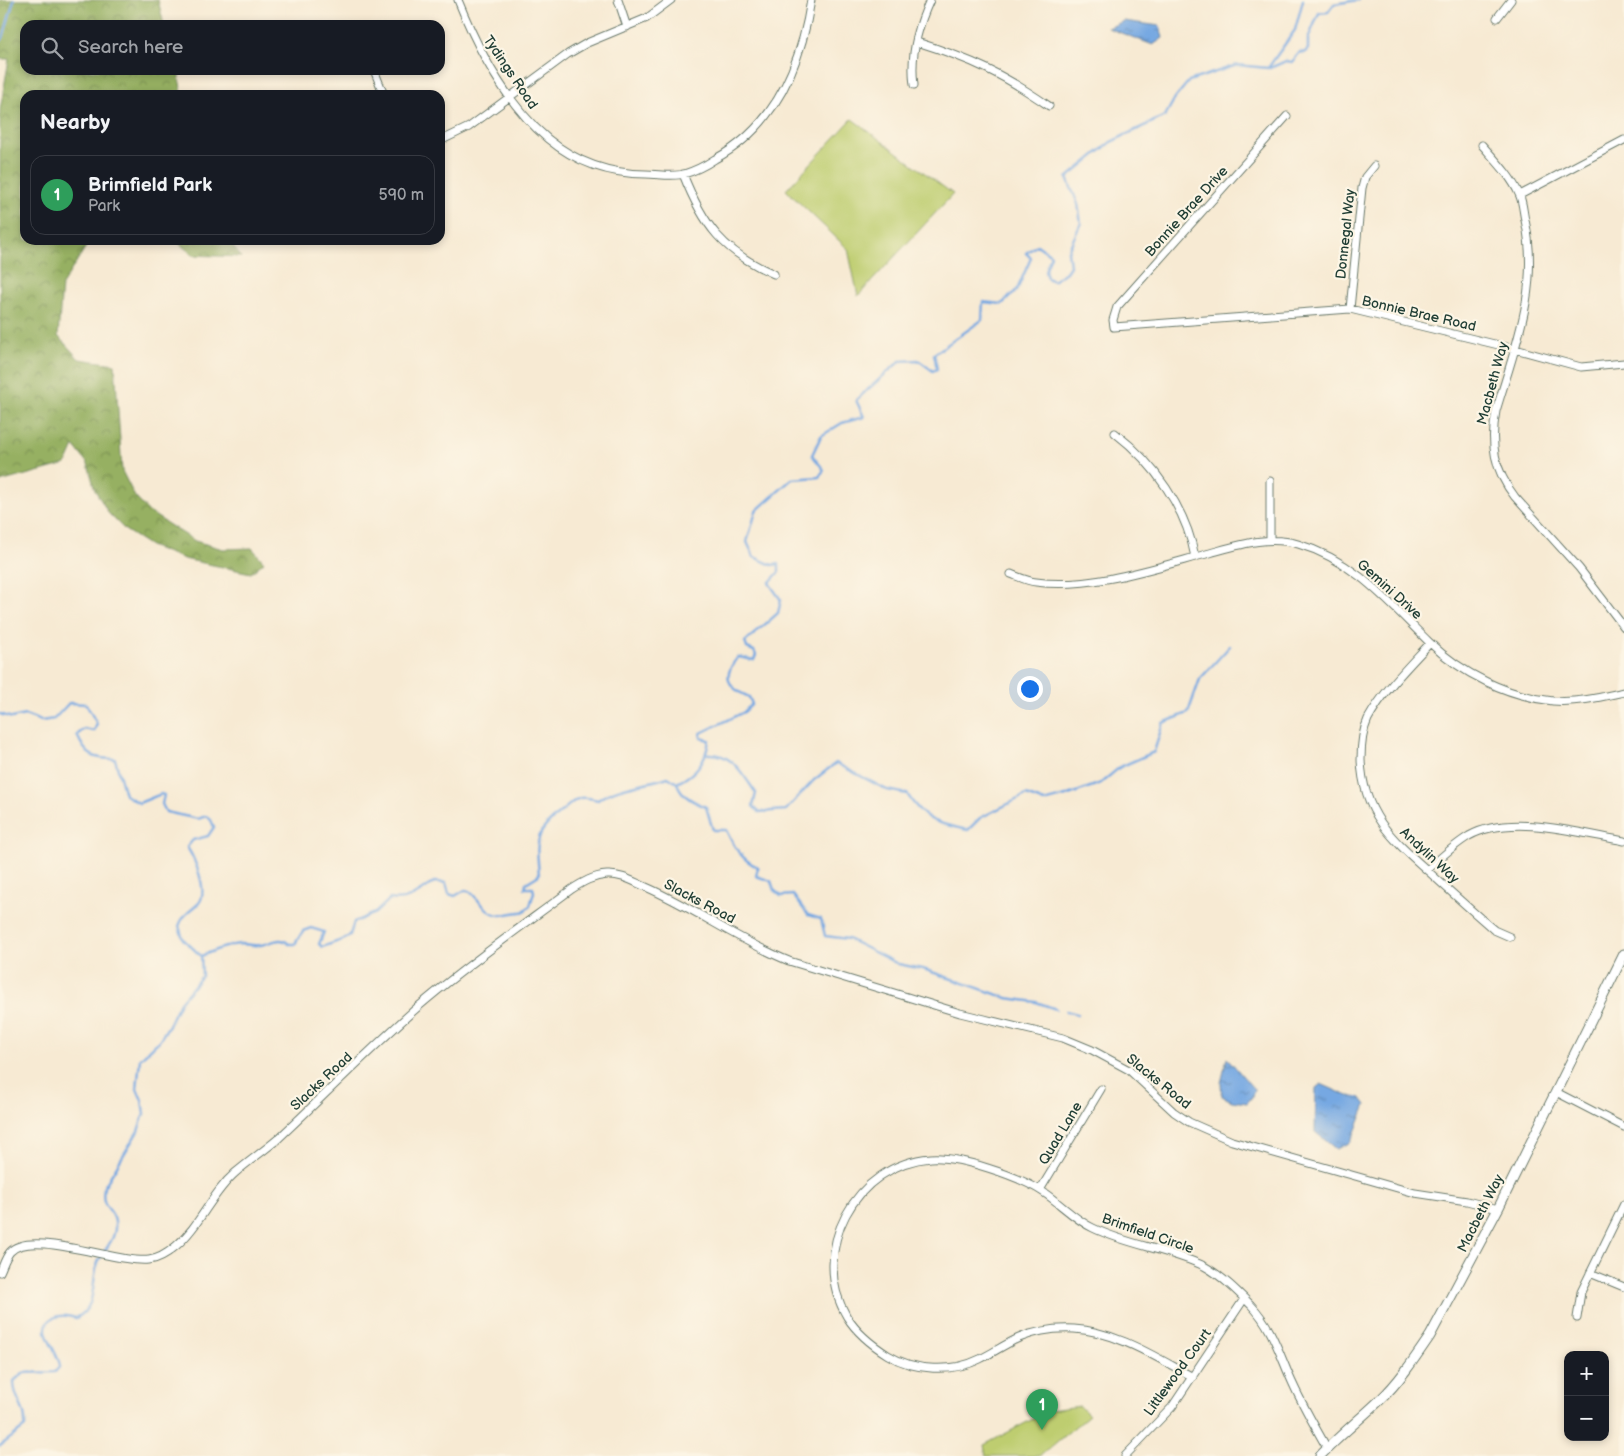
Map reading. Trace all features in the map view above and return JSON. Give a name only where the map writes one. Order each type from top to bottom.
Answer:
[{"type":"street","name":"Tydings Road","points":[[458,0],[473,37],[511,98],[548,139],[582,161],[604,170],[624,174],[683,174],[732,150],[747,138],[775,105],[790,79],[811,0]]},
{"type":"street","points":[[618,0],[627,27]]},
{"type":"street","points":[[445,139],[469,127],[511,98],[568,54],[587,43],[647,18],[670,0]]},
{"type":"street","points":[[914,85],[913,59],[922,18],[930,0]]},
{"type":"street","points":[[1497,18],[1511,0]]},
{"type":"street","points":[[917,42],[983,65],[1018,84],[1049,106]]},
{"type":"street","points":[[376,75],[382,90]]},
{"type":"street","name":"Bonnie Brae Drive","points":[[1114,328],[1113,320],[1117,307],[1287,116]]},
{"type":"street","points":[[1520,195],[1624,140]]},
{"type":"street","name":"Macbeth Way","points":[[1482,145],[1507,175],[1520,195],[1527,230],[1529,283],[1525,315],[1493,427],[1493,449],[1497,465],[1506,486],[1514,497],[1579,568],[1624,627]]},
{"type":"street","name":"Donnegal Way","points":[[1350,310],[1362,188],[1365,177],[1374,166]]},
{"type":"street","points":[[683,174],[702,217],[714,231],[743,259],[774,274]]},
{"type":"street","name":"Bonnie Brae Road","points":[[1114,328],[1350,310],[1581,367],[1602,367],[1624,363]]},
{"type":"street","points":[[1115,433],[1133,446],[1168,490],[1181,514],[1193,544],[1195,557]]},
{"type":"street","points":[[1270,481],[1270,539]]},
{"type":"street","name":"Gemini Drive","points":[[1011,574],[1033,582],[1050,584],[1091,580],[1150,570],[1270,539],[1296,543],[1328,554],[1360,575],[1430,643],[1464,668],[1500,688],[1528,696],[1563,700],[1589,699],[1624,692]]},
{"type":"street","name":"Andylin Way","points":[[1430,643],[1380,701],[1368,721],[1361,750],[1365,791],[1376,815],[1389,835],[1411,857],[1494,930],[1510,937]]},
{"type":"street","points":[[1427,870],[1470,835],[1509,826],[1559,829],[1624,841]]},
{"type":"street","name":"Slacks Road","points":[[0,1272],[10,1252],[18,1246],[34,1243],[51,1244],[108,1256],[150,1260],[161,1257],[176,1246],[234,1174],[277,1140],[420,1005],[572,889],[590,878],[608,875],[624,878],[665,896],[767,952],[789,961],[960,1013],[1063,1038],[1092,1050],[1129,1070],[1182,1117],[1232,1141],[1415,1193],[1467,1201],[1498,1209]]},
{"type":"street","name":"Macbeth Way","points":[[1320,1456],[1380,1400],[1418,1354],[1446,1309],[1498,1209],[1624,954]]},
{"type":"street","name":"Quad Lane","points":[[1040,1190],[1101,1089]]},
{"type":"street","points":[[1556,1092],[1624,1126]]},
{"type":"street","name":"Brimfield Circle","points":[[1193,1377],[1114,1338],[1076,1329],[1031,1334],[967,1365],[939,1368],[908,1364],[894,1358],[876,1348],[854,1327],[842,1308],[835,1278],[837,1236],[850,1206],[866,1188],[892,1167],[909,1162],[942,1158],[991,1170],[1040,1190],[1092,1227],[1116,1238],[1170,1253],[1205,1267],[1224,1279],[1264,1319],[1302,1403],[1327,1448]]},
{"type":"street","points":[[1578,1318],[1581,1292],[1624,1204]]},
{"type":"street","points":[[1590,1273],[1624,1287]]},
{"type":"street","name":"Littlewood Court","points":[[1125,1456],[1172,1407],[1244,1298]]},
{"type":"green space","points":[[0,0],[158,0],[163,20],[20,20],[20,75],[179,75],[181,90],[20,90],[20,245],[87,245],[62,285],[58,336],[79,359],[115,364],[122,471],[135,497],[149,512],[195,541],[223,549],[252,548],[264,562],[251,573],[184,559],[150,546],[125,530],[109,514],[95,490],[88,464],[74,446],[66,464],[0,482],[0,110],[9,59],[0,59]]},
{"type":"green space","points":[[852,119],[953,194],[858,296],[848,249],[786,190]]},
{"type":"green space","points":[[181,245],[232,245],[241,257],[193,255]]},
{"type":"green space","points":[[1080,1406],[1089,1415],[1040,1456],[986,1456],[984,1445],[1050,1410]]},
{"type":"water","points":[[1124,21],[1160,26],[1163,38],[1153,45],[1108,28]]},
{"type":"water","points":[[1227,1058],[1254,1089],[1252,1097],[1247,1103],[1232,1101],[1222,1096],[1221,1083]]},
{"type":"water","points":[[1321,1084],[1348,1096],[1360,1097],[1366,1105],[1351,1142],[1336,1149],[1315,1132],[1316,1088]]},
{"type":"waterway","points":[[0,42],[3,38],[14,0]]},
{"type":"waterway","points":[[201,956],[220,948],[240,944],[260,945],[279,940],[295,944],[303,931],[311,928],[324,932],[319,944],[322,947],[345,939],[350,935],[354,922],[375,913],[390,899],[408,898],[434,882],[446,883],[449,894],[455,896],[465,890],[469,891],[487,909],[496,914],[503,915],[523,912],[530,906],[534,892],[533,888],[525,888],[526,883],[539,875],[537,853],[542,831],[572,803],[582,798],[598,800],[605,795],[622,789],[668,777],[677,783],[695,771],[703,760],[708,748],[709,740],[701,738],[701,733],[744,712],[752,704],[749,697],[732,686],[728,676],[738,657],[754,660],[756,655],[754,651],[747,648],[745,642],[778,613],[781,600],[769,583],[779,572],[779,564],[772,565],[754,557],[747,542],[756,511],[792,479],[819,477],[824,470],[812,455],[821,436],[842,423],[864,417],[856,400],[900,361],[918,360],[933,371],[937,369],[934,354],[982,320],[983,302],[1002,304],[1017,290],[1031,258],[1026,253],[1037,245],[1051,255],[1045,271],[1047,278],[1053,281],[1066,272],[1070,266],[1068,251],[1081,223],[1078,204],[1067,178],[1111,142],[1165,116],[1175,98],[1189,81],[1237,65],[1268,68],[1295,30],[1303,0]]},
{"type":"waterway","points":[[1270,68],[1286,61],[1292,62],[1300,52],[1304,53],[1308,49],[1308,39],[1319,13],[1328,12],[1334,4],[1358,0]]},
{"type":"waterway","points":[[708,754],[724,757],[736,766],[756,793],[753,806],[759,812],[786,810],[814,780],[836,763],[887,790],[907,794],[913,803],[932,820],[968,830],[980,818],[1026,795],[1044,802],[1066,796],[1101,783],[1120,767],[1154,752],[1163,723],[1188,713],[1200,679],[1230,646]]},
{"type":"waterway","points":[[0,714],[12,718],[25,715],[41,721],[54,719],[69,703],[86,704],[97,724],[94,731],[84,729],[77,735],[84,748],[91,755],[115,759],[125,795],[139,803],[161,794],[164,795],[162,804],[166,812],[198,819],[206,816],[211,820],[214,827],[208,836],[193,840],[187,847],[199,875],[202,898],[185,916],[179,926],[183,939],[201,956],[202,976],[180,1002],[159,1041],[140,1059],[137,1089],[142,1100],[144,1114],[138,1131],[104,1187],[105,1204],[114,1217],[115,1228],[110,1242],[96,1267],[91,1300],[88,1307],[76,1318],[59,1316],[48,1322],[47,1334],[60,1366],[55,1372],[23,1373],[14,1381],[14,1387],[24,1414],[25,1427],[0,1446]]},
{"type":"waterway","points":[[677,783],[685,795],[706,807],[713,830],[726,830],[743,857],[758,867],[756,876],[771,881],[774,890],[781,896],[793,895],[808,915],[821,919],[825,936],[848,939],[898,964],[923,969],[1007,998],[1036,1002],[1056,1009]]},
{"type":"waterway","points":[[1066,1011],[1077,1014]]},
{"type":"place","name":"Brimfield Park","points":[[1042,1430]]}]
